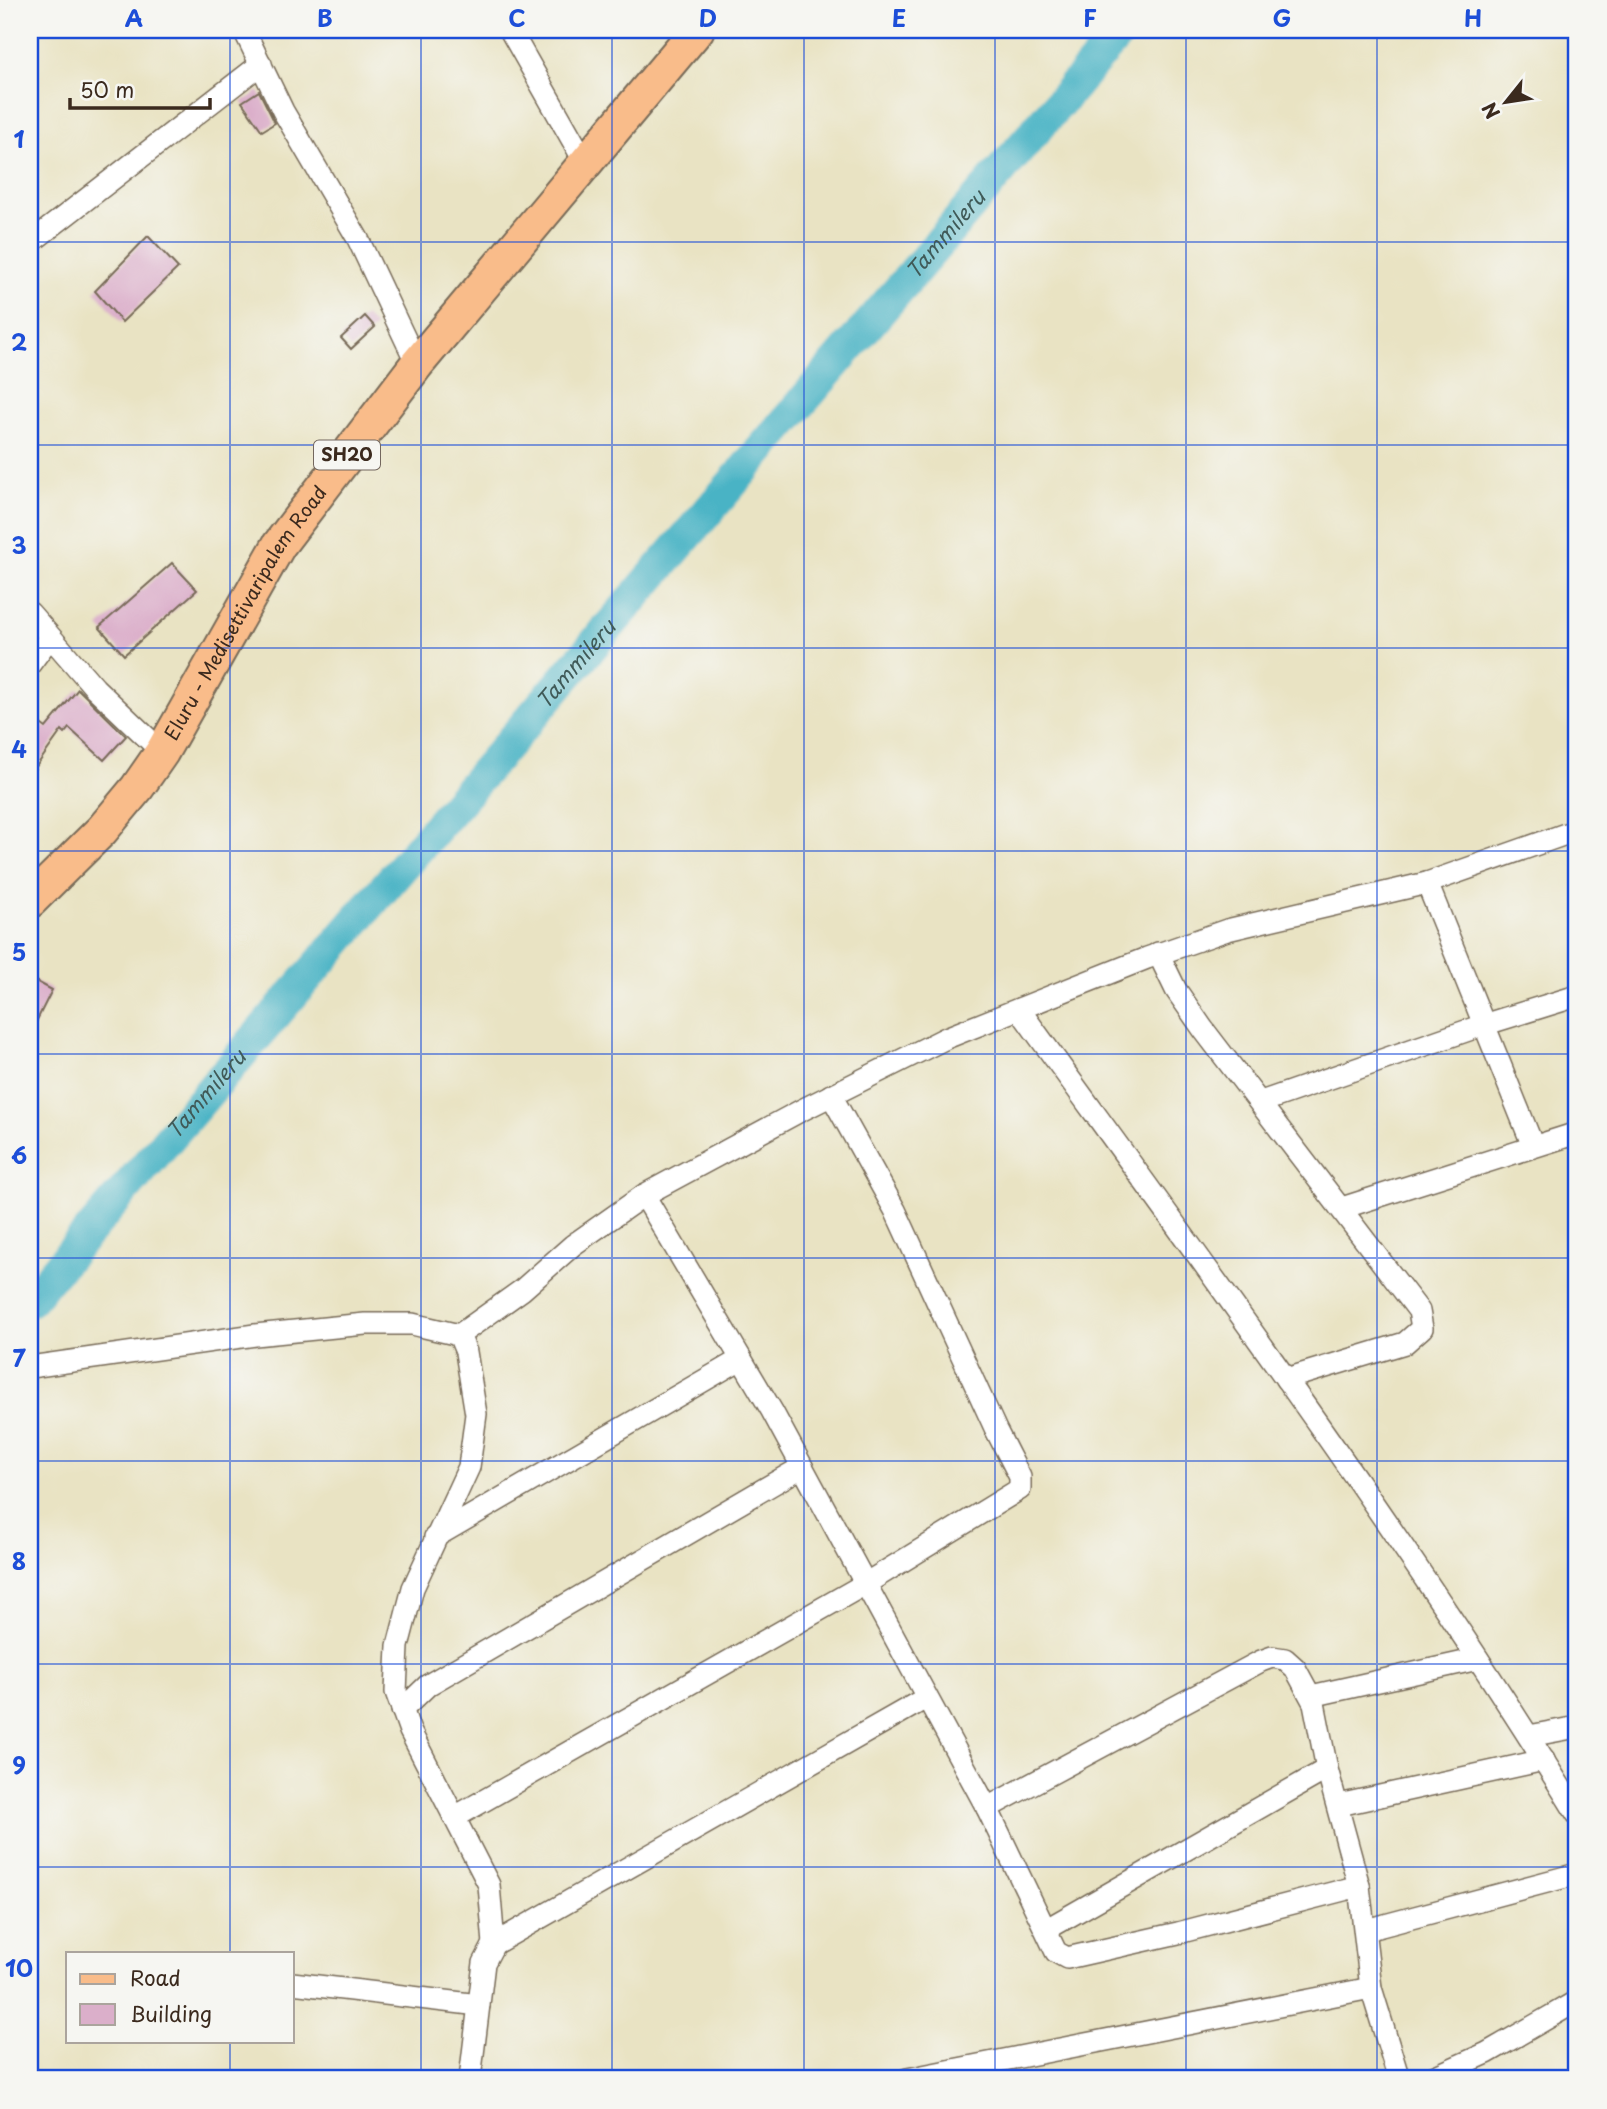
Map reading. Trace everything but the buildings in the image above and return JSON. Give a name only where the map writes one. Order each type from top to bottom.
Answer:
[{"type":"main road","name":"Eluru - Medisettivaripalem Road","points":[[30,901],[102,830],[138,788],[162,752],[279,545],[417,365],[697,30]]},
{"type":"street","points":[[244,30],[283,111],[358,239],[417,365]]},
{"type":"street","points":[[510,30],[586,164]]},
{"type":"street","points":[[30,243],[261,64]]},
{"type":"street","points":[[30,613],[95,688],[162,752]]},
{"type":"street","points":[[30,664],[50,637]]},
{"type":"street","points":[[30,1367],[255,1335],[365,1324],[412,1324],[459,1335],[522,1290],[573,1245],[645,1195],[831,1095],[946,1038],[1158,953],[1227,930],[1427,883],[1577,830]]},
{"type":"street","points":[[1427,883],[1533,1146]]},
{"type":"street","points":[[1158,953],[1176,990],[1196,1020],[1419,1311],[1422,1328],[1405,1343],[1286,1379]]},
{"type":"street","points":[[1261,1102],[1483,1025],[1577,996]]},
{"type":"street","points":[[1019,1009],[1286,1379],[1478,1659],[1577,1814]]},
{"type":"street","points":[[455,1817],[865,1584],[1020,1489],[1020,1477],[895,1210],[831,1095]]},
{"type":"street","points":[[1342,1209],[1577,1133]]},
{"type":"street","points":[[645,1195],[802,1467],[986,1808],[1047,1929],[1050,1944],[1067,1958],[1178,1933],[1359,1886]]},
{"type":"street","points":[[459,1335],[466,1352],[475,1414],[469,1467],[413,1588],[398,1646],[396,1692],[410,1731],[489,1885],[494,1944]]},
{"type":"street","points":[[435,1537],[741,1359]]},
{"type":"street","points":[[402,1710],[428,1685],[802,1467]]},
{"type":"street","points":[[986,1808],[1184,1700],[1272,1657],[1285,1659],[1295,1668],[1311,1696],[1323,1737],[1327,1769],[1359,1886],[1371,1988],[1399,2079]]},
{"type":"street","points":[[1311,1696],[1478,1659]]},
{"type":"street","points":[[471,2079],[484,1963],[494,1944],[926,1698]]},
{"type":"street","points":[[1529,1736],[1577,1727]]},
{"type":"street","points":[[1339,1805],[1544,1760]]},
{"type":"street","points":[[1047,1929],[1143,1871],[1327,1769]]},
{"type":"street","points":[[1366,1930],[1577,1874]]},
{"type":"street","points":[[294,1983],[479,2005]]},
{"type":"street","points":[[907,2079],[1371,1988]]},
{"type":"street","points":[[1429,2079],[1487,2053],[1577,2001]]},
{"type":"waterway","name":"Tammileru","points":[[30,1300],[1122,30]]}]
